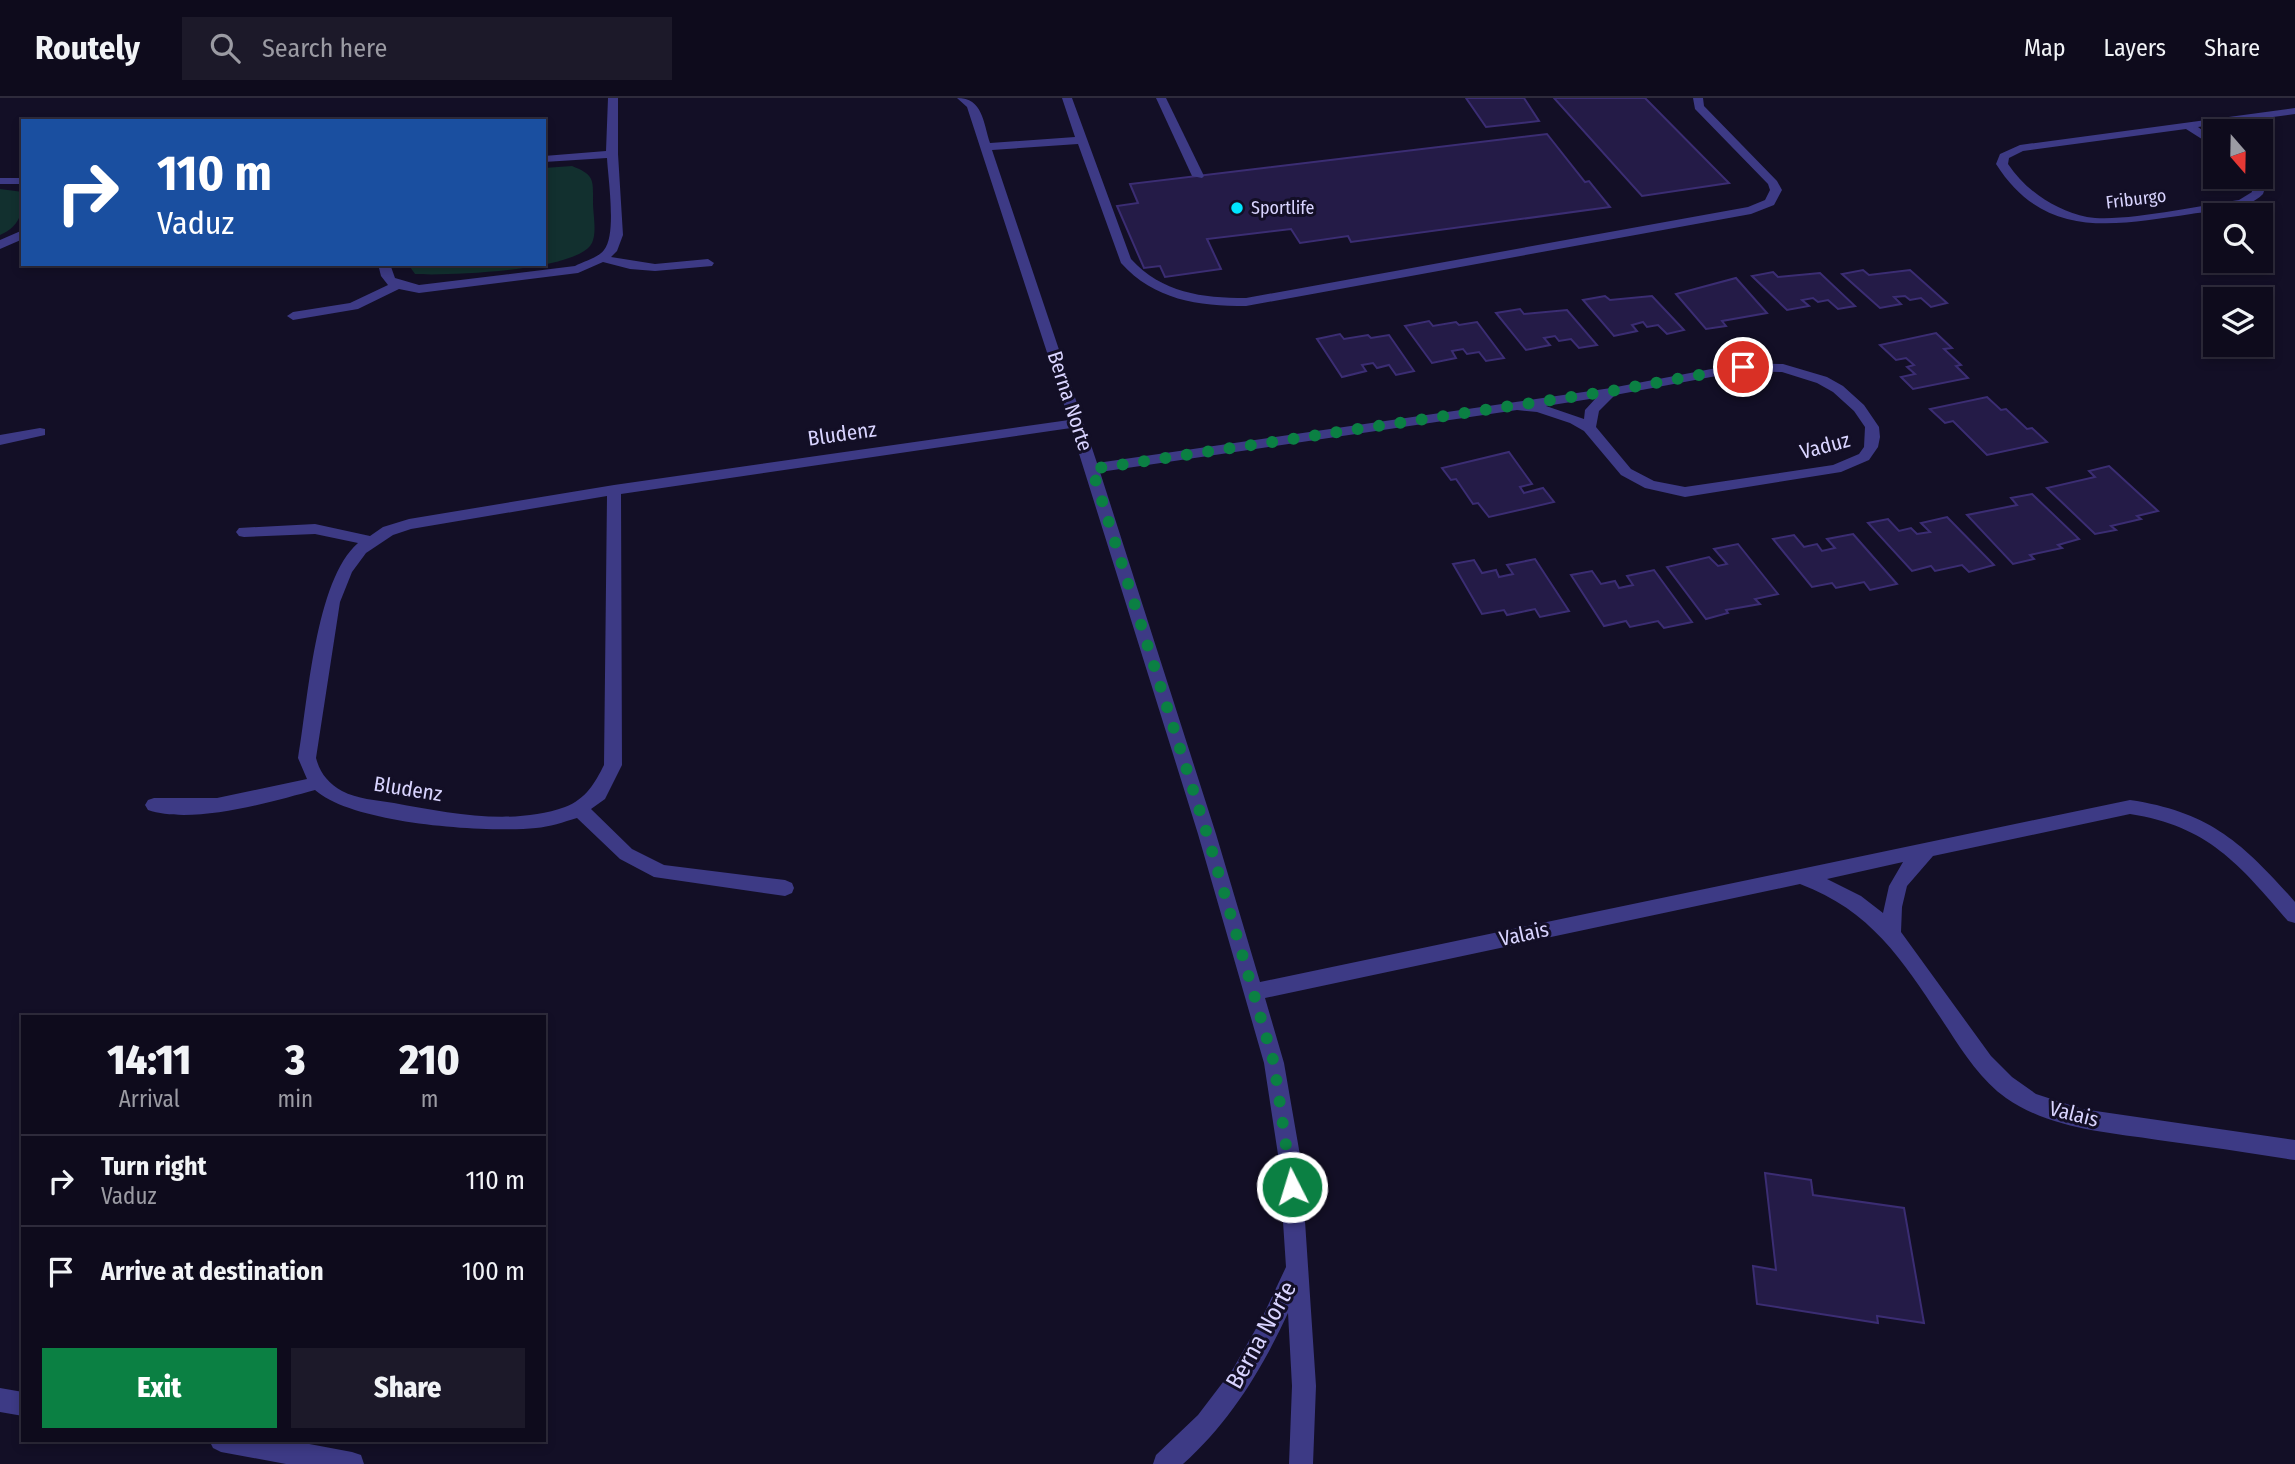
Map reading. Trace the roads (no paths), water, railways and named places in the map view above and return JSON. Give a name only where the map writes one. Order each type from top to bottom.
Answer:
[{"type":"street","points":[[293,316],[354,306],[398,285],[431,288],[565,271],[602,258],[616,243],[617,235],[612,154],[613,98]]},
{"type":"street","points":[[1067,98],[1125,260],[1133,271],[1144,280],[1177,295],[1199,300],[1246,302],[1751,210],[1770,202],[1776,190],[1773,183],[1699,107],[1698,98]]},
{"type":"street","points":[[1161,98],[1198,176]]},
{"type":"street","name":"Berna Norte","points":[[970,101],[1092,469],[1203,821],[1274,1063],[1290,1161],[1304,1386],[1301,1464]]},
{"type":"street","name":"Friburgo","points":[[2259,189],[2258,194],[2242,203],[2103,222],[2075,218],[2043,204],[2011,178],[2002,164],[2004,156],[2020,148],[2295,111]]},
{"type":"street","points":[[2187,125],[2203,136]]},
{"type":"street","points":[[985,147],[1081,139]]},
{"type":"street","points":[[546,159],[612,154]]},
{"type":"street","points":[[0,181],[21,181]]},
{"type":"street","points":[[0,245],[20,238]]},
{"type":"street","points":[[602,258],[646,269],[708,263]]},
{"type":"street","points":[[384,266],[385,274],[398,285]]},
{"type":"street","name":"Vaduz","points":[[1092,469],[1517,406],[1743,367],[1783,368],[1822,380],[1838,389],[1866,417],[1874,438],[1864,457],[1836,469],[1685,492],[1650,485],[1626,472],[1589,428],[1559,414],[1517,406]]},
{"type":"street","points":[[1589,428],[1592,410],[1611,391]]},
{"type":"street","name":"Bludenz","points":[[614,490],[612,765],[610,778],[601,791],[579,808],[533,822],[489,824],[352,803],[332,796],[317,783],[307,758],[332,601],[345,570],[371,541],[409,524],[614,490],[1077,423]]},
{"type":"street","points":[[0,440],[40,432]]},
{"type":"street","points":[[244,532],[315,529],[371,541]]},
{"type":"street","points":[[154,805],[217,807],[317,783]]},
{"type":"street","name":"Valais","points":[[1253,992],[2130,807],[2157,809],[2185,818],[2222,838],[2295,915]]},
{"type":"street","points":[[579,808],[626,854],[661,872],[785,888]]},
{"type":"street","points":[[1892,932],[1891,908],[1896,888],[1909,866],[1929,848]]},
{"type":"street","name":"Valais","points":[[1796,876],[1848,895],[1871,911],[1892,932],[1990,1070],[2011,1090],[2034,1104],[2083,1119],[2295,1150]]},
{"type":"street","name":"Berna Norte","points":[[1165,1464],[1215,1414],[1249,1366],[1276,1317],[1297,1268]]},
{"type":"street","points":[[0,1400],[21,1404]]},
{"type":"street","points":[[232,1442],[352,1464]]},
{"type":"place","name":"Sportlife","points":[[1237,208]]}]
